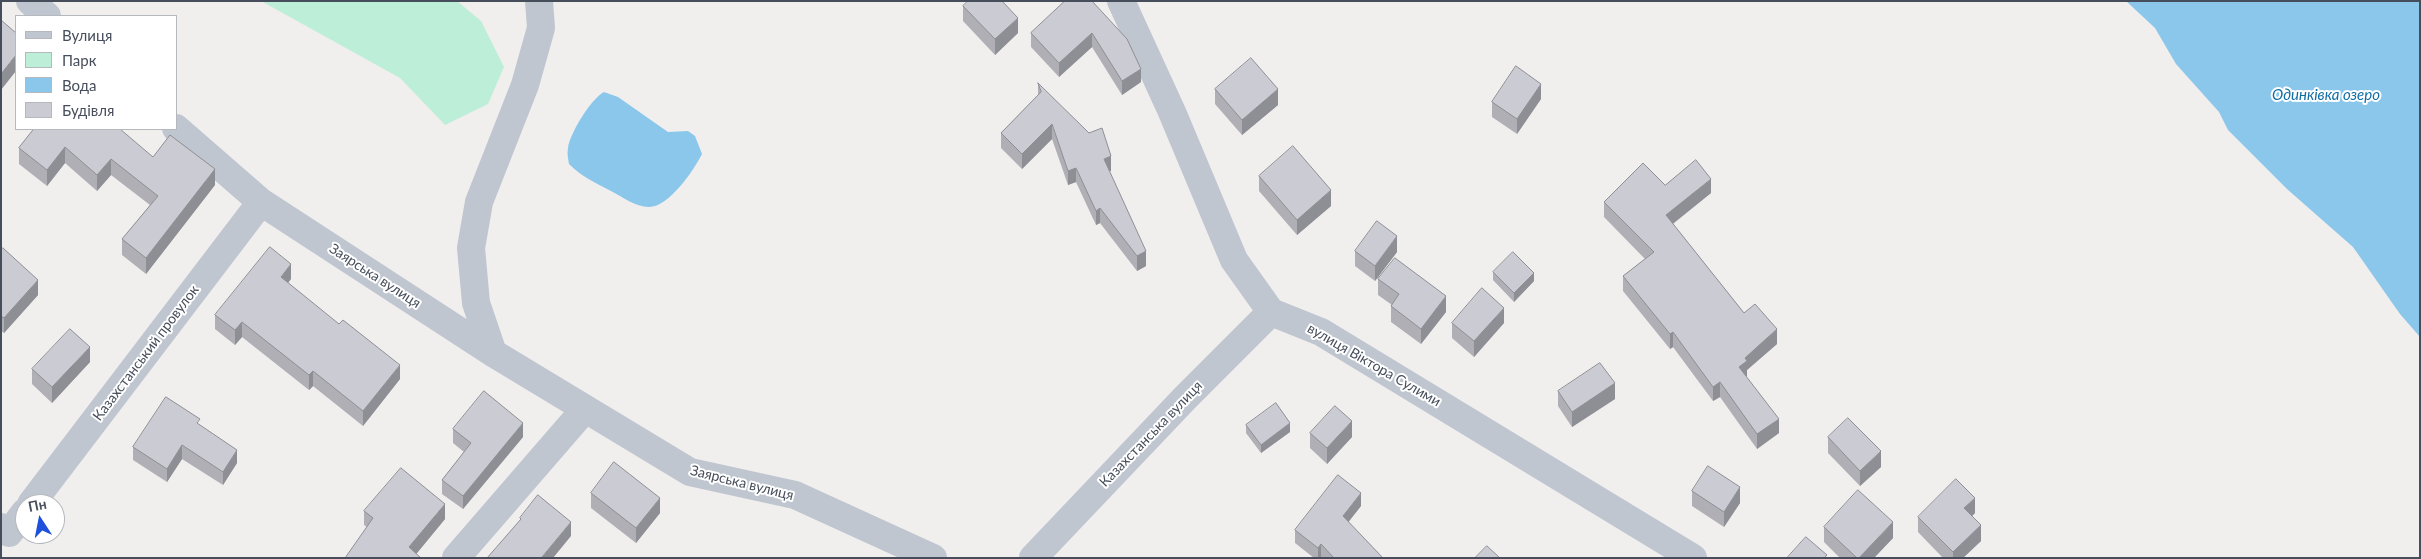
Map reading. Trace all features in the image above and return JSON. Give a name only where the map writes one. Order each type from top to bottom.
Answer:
[{"type":"street","points":[[30,1],[46,15]]},
{"type":"street","points":[[493,353],[476,303],[471,248],[479,202],[526,85],[541,28],[539,1]]},
{"type":"street","points":[[1121,1],[1172,112],[1234,260],[1271,312]]},
{"type":"street","name":"Заярська вулиця","points":[[178,130],[262,202],[493,353],[690,472],[795,495],[933,558]]},
{"type":"street","name":"Казахстанський провулок","points":[[39,494],[262,202]]},
{"type":"street","name":"Казахстанська вулиця","points":[[1034,558],[1185,398],[1271,312]]},
{"type":"street","name":"вулиця Віктора Сулими","points":[[1271,312],[1321,332],[1693,558]]},
{"type":"street","points":[[456,558],[585,408]]},
{"type":"street","points":[[1,527],[9,533],[15,525]]},
{"type":"green space","points":[[261,1],[457,1],[481,21],[504,67],[488,104],[445,125],[400,78]]},
{"type":"water","name":"Одинківка озеро","points":[[2126,1],[2420,1],[2420,337],[2400,314],[2353,247],[2287,189],[2228,130],[2219,112],[2176,64],[2155,28]]},
{"type":"water","points":[[604,92],[618,97],[668,132],[688,131],[695,136],[702,154],[687,178],[665,201],[649,207],[634,204],[588,179],[569,164],[568,150],[573,134],[587,109]]},
{"type":"building","points":[[968,1],[1002,1],[1018,18],[995,39],[963,6]]},
{"type":"building","points":[[1065,1],[1092,1],[1127,39],[1141,69],[1122,81],[1092,33],[1059,63],[1031,33]]},
{"type":"building","points":[[1,20],[15,32],[15,56],[1,74]]},
{"type":"building","points":[[1251,58],[1278,89],[1242,120],[1215,89]]},
{"type":"building","points":[[1516,66],[1541,84],[1517,119],[1492,102]]},
{"type":"building","points":[[1038,83],[1089,133],[1102,128],[1111,156],[1104,159],[1146,251],[1137,256],[1100,208],[1096,211],[1076,168],[1068,171],[1052,124],[1022,154],[1001,133],[1041,92]]},
{"type":"building","points":[[33,130],[121,130],[153,157],[170,135],[215,169],[146,258],[122,239],[158,196],[111,159],[97,175],[65,147],[47,170],[19,148]]},
{"type":"building","points":[[1293,146],[1331,190],[1297,220],[1259,176]]},
{"type":"building","points":[[1696,160],[1711,179],[1666,215],[1744,313],[1755,304],[1777,329],[1745,358],[1747,361],[1739,367],[1779,419],[1757,434],[1720,382],[1713,387],[1673,332],[1670,334],[1623,276],[1654,252],[1604,202],[1643,163],[1665,185]]},
{"type":"building","points":[[1377,221],[1397,236],[1375,266],[1355,251]]},
{"type":"building","points":[[270,247],[291,264],[281,277],[339,324],[343,320],[400,365],[363,411],[313,371],[309,375],[242,322],[235,330],[215,315]]},
{"type":"building","points":[[3,248],[38,280],[4,318],[1,316],[1,250]]},
{"type":"building","points":[[1513,252],[1534,273],[1514,293],[1493,272]]},
{"type":"building","points":[[1395,258],[1446,296],[1421,329],[1391,306],[1399,294],[1378,279]]},
{"type":"building","points":[[1482,288],[1504,308],[1474,341],[1452,323]]},
{"type":"building","points":[[70,329],[90,347],[52,387],[32,369]]},
{"type":"building","points":[[1600,363],[1615,383],[1572,412],[1558,391]]},
{"type":"building","points":[[484,391],[523,423],[463,496],[442,480],[471,443],[453,429]]},
{"type":"building","points":[[166,397],[200,419],[197,423],[237,450],[223,472],[182,445],[167,469],[133,447]]},
{"type":"building","points":[[1276,403],[1290,423],[1261,445],[1246,425]]},
{"type":"building","points":[[1335,406],[1352,421],[1327,448],[1310,433]]},
{"type":"building","points":[[1848,418],[1881,451],[1860,471],[1828,437]]},
{"type":"building","points":[[614,462],[660,498],[636,528],[591,493]]},
{"type":"building","points":[[1708,466],[1740,487],[1724,512],[1692,491]]},
{"type":"building","points":[[401,468],[445,504],[409,547],[421,558],[345,558],[373,518],[364,511]]},
{"type":"building","points":[[1338,475],[1361,493],[1343,516],[1383,558],[1334,558],[1321,544],[1318,548],[1295,530]]},
{"type":"building","points":[[1956,479],[1975,498],[1964,508],[1981,525],[1953,552],[1918,517]]},
{"type":"building","points":[[1858,490],[1893,522],[1857,558],[1824,527]]},
{"type":"building","points":[[538,495],[571,522],[542,557],[544,558],[487,558],[521,519]]},
{"type":"building","points":[[1806,537],[1827,555],[1824,558],[1788,557]]},
{"type":"building","points":[[1487,546],[1500,558],[1475,558]]}]
